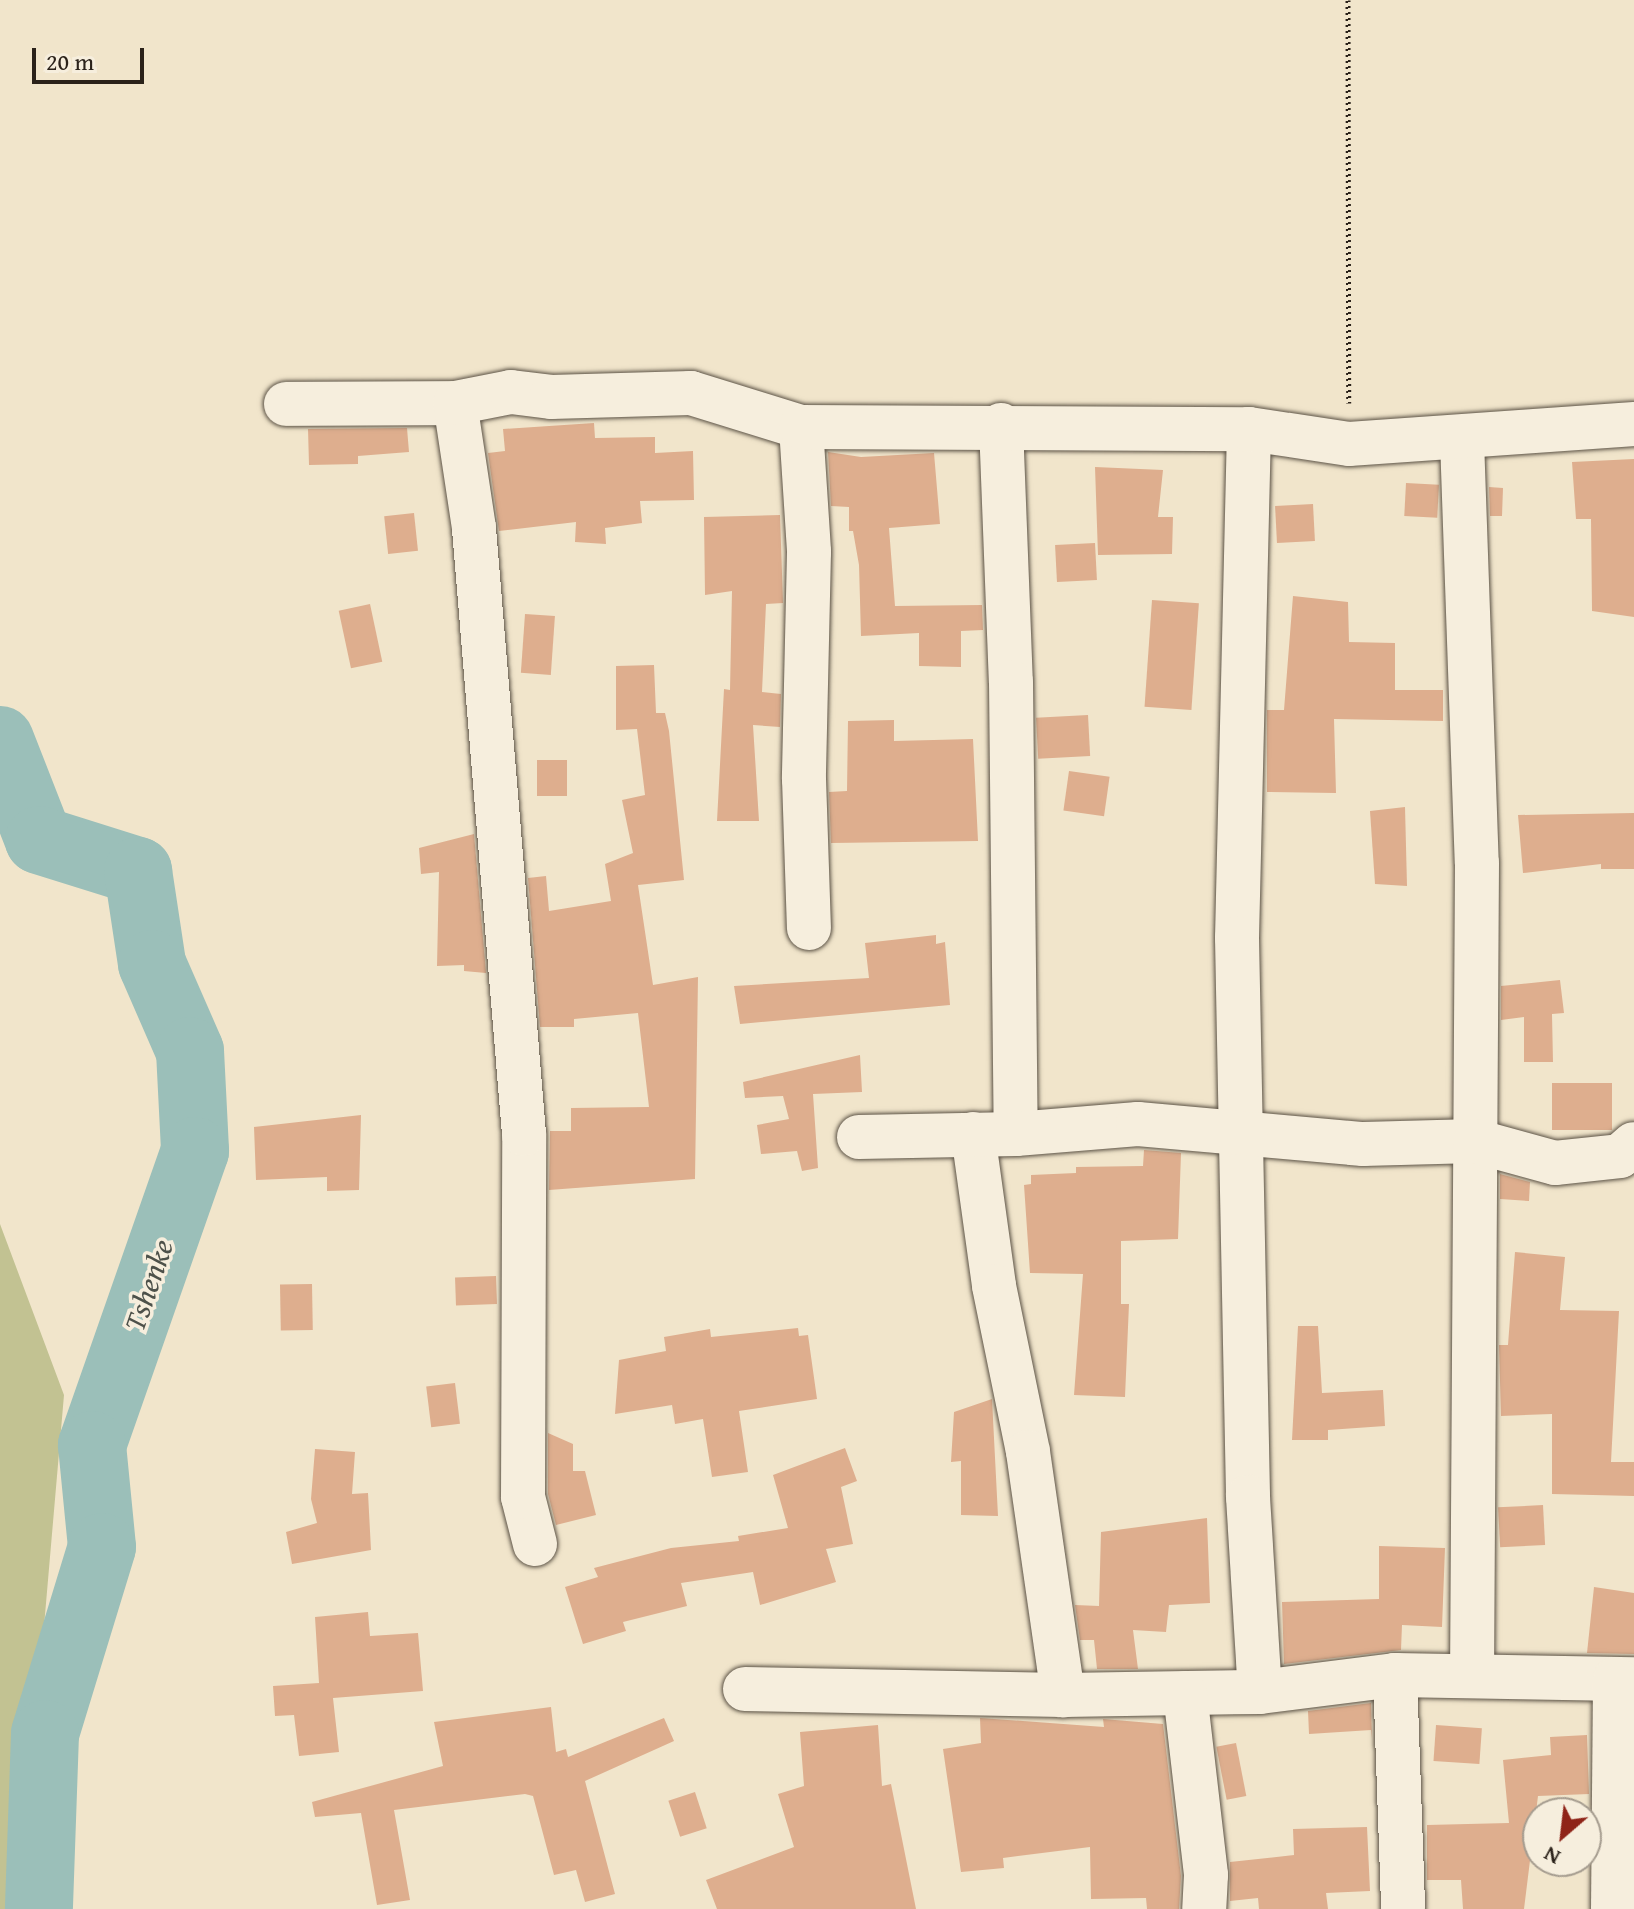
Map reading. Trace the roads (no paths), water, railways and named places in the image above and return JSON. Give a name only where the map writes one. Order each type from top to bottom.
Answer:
[{"type":"street","points":[[286,404],[455,403],[511,392],[551,397],[691,393],[801,427],[1001,425],[1249,429],[1349,444],[1462,440],[1634,424]]},
{"type":"street","points":[[455,403],[474,528],[524,1134],[523,1497],[535,1544]]},
{"type":"street","points":[[1001,425],[1011,682],[1016,1134]]},
{"type":"street","points":[[801,427],[809,552],[804,779],[809,928]]},
{"type":"street","points":[[1249,429],[1237,938],[1248,1497],[1260,1692]]},
{"type":"street","points":[[1462,440],[1477,863],[1472,1674]]},
{"type":"street","points":[[859,1137],[1016,1134],[1138,1124],[1363,1144],[1475,1141],[1555,1163],[1620,1156],[1634,1144]]},
{"type":"street","points":[[973,1134],[994,1286],[1028,1452],[1063,1695]]},
{"type":"street","points":[[1395,1675],[1403,1909]]},
{"type":"street","points":[[745,1689],[1063,1695],[1260,1692],[1395,1675],[1625,1679],[1613,1909]]},
{"type":"street","points":[[1185,1693],[1206,1875],[1204,1909]]},
{"type":"waterway","name":"Tshenke","points":[[0,740],[39,840],[138,871],[152,964],[190,1051],[195,1151],[92,1445],[102,1547],[45,1734],[39,1909]]}]
